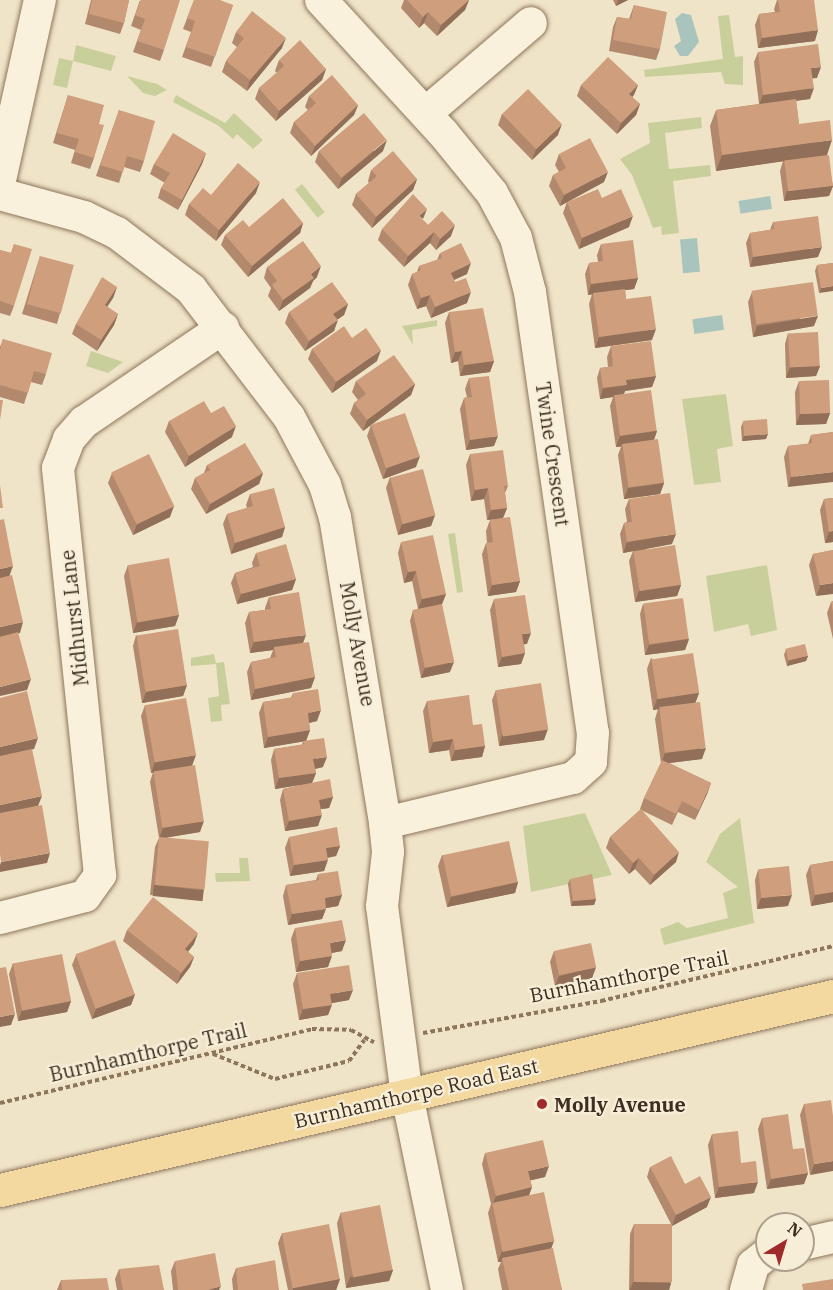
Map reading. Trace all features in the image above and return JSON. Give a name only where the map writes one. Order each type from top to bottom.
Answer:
[{"type":"main road","name":"Burnhamthorpe Road East","points":[[0,1190],[833,996]]},
{"type":"street","points":[[0,180],[40,0]]},
{"type":"street","name":"Twine Crescent","points":[[321,0],[426,113],[492,193],[516,238],[530,292],[593,733],[591,762],[573,778],[386,823]]},
{"type":"street","points":[[426,113],[531,23]]},
{"type":"street","name":"Molly Avenue","points":[[0,194],[42,202],[117,233],[191,289],[289,417],[325,485],[337,528],[386,823],[388,852],[382,906],[406,1095],[447,1290]]},
{"type":"street","name":"Midhurst Lane","points":[[0,918],[85,896],[100,875],[58,468],[69,439],[84,422],[223,328]]},
{"type":"street","points":[[815,1241],[833,1237]]},
{"type":"street","points":[[746,1290],[755,1263]]},
{"type":"path","name":"Burnhamthorpe Trail","points":[[430,1032],[601,1001],[833,946]]},
{"type":"path","name":"Burnhamthorpe Trail","points":[[0,1103],[326,1028],[351,1030],[372,1043]]},
{"type":"path","points":[[212,1054],[275,1079],[349,1061],[365,1039]]},
{"type":"green space","points":[[729,15],[735,57],[743,56],[743,85],[725,84],[721,72],[645,77],[644,70],[723,59],[718,16]]},
{"type":"green space","points":[[76,45],[116,56],[111,71],[73,61]]},
{"type":"green space","points":[[59,58],[73,61],[67,88],[53,85]]},
{"type":"green space","points":[[127,76],[157,84],[167,90],[155,96],[143,93]]},
{"type":"green space","points":[[176,95],[225,123],[234,113],[263,140],[253,149],[237,134],[233,139],[219,126],[173,102]]},
{"type":"green space","points":[[701,117],[702,128],[665,133],[669,169],[710,165],[711,176],[673,181],[679,233],[662,235],[661,226],[653,228],[632,175],[620,159],[650,143],[648,123]]},
{"type":"green space","points":[[302,184],[325,212],[318,218],[295,190]]},
{"type":"green space","points":[[437,320],[437,326],[412,330],[413,345],[402,326]]},
{"type":"green space","points":[[91,351],[123,362],[108,373],[86,366]]},
{"type":"green space","points":[[726,394],[733,446],[717,449],[721,482],[694,485],[682,399]]},
{"type":"green space","points":[[455,533],[463,592],[457,593],[448,534]]},
{"type":"green space","points":[[767,565],[777,630],[751,636],[748,624],[714,632],[706,576]]},
{"type":"green space","points":[[214,654],[216,663],[224,662],[230,704],[221,705],[222,721],[211,722],[208,698],[219,696],[216,664],[191,666],[191,658]]},
{"type":"green space","points":[[585,813],[612,875],[531,892],[523,826]]},
{"type":"green space","points":[[740,818],[754,923],[664,945],[660,929],[678,922],[687,928],[728,918],[723,893],[738,887],[706,862],[720,834]]},
{"type":"green space","points":[[239,858],[248,858],[250,881],[216,882],[215,873],[240,873]]},
{"type":"water","points":[[682,13],[691,15],[699,42],[688,56],[680,56],[674,46],[681,41],[675,19]]},
{"type":"water","points":[[770,196],[772,209],[740,214],[738,201]]},
{"type":"water","points":[[697,238],[700,272],[683,273],[680,239]]},
{"type":"water","points":[[722,315],[724,330],[694,334],[692,319]]},
{"type":"building","points":[[92,0],[129,0],[124,23],[89,14]]},
{"type":"building","points":[[141,0],[180,0],[164,50],[137,41],[145,19],[135,15]]},
{"type":"building","points":[[194,0],[220,0],[233,5],[215,57],[186,47],[195,21],[187,18]]},
{"type":"building","points":[[407,0],[469,0],[441,25],[428,12],[423,17]]},
{"type":"building","points":[[778,0],[814,0],[818,30],[762,38],[759,14],[780,12]]},
{"type":"building","points":[[634,5],[667,12],[660,49],[613,40],[617,17],[631,19]]},
{"type":"building","points":[[252,11],[286,38],[250,80],[226,61],[244,38],[236,32]]},
{"type":"building","points":[[300,40],[326,69],[279,111],[259,88],[284,66],[279,60]]},
{"type":"building","points":[[818,44],[821,67],[811,68],[814,88],[763,95],[758,52]]},
{"type":"building","points":[[608,57],[638,85],[629,94],[640,104],[621,123],[581,85]]},
{"type":"building","points":[[332,75],[358,105],[315,146],[294,122],[316,103],[309,96]]},
{"type":"building","points":[[528,89],[562,124],[536,149],[502,114]]},
{"type":"building","points":[[68,95],[104,105],[99,124],[104,125],[94,158],[75,152],[79,139],[57,133]]},
{"type":"building","points":[[796,99],[799,124],[830,120],[832,140],[722,155],[716,110]]},
{"type":"building","points":[[119,110],[155,121],[144,161],[127,156],[123,172],[100,165]]},
{"type":"building","points":[[364,113],[386,140],[341,178],[319,151]]},
{"type":"building","points":[[173,133],[206,153],[182,200],[161,188],[170,173],[154,164]]},
{"type":"building","points":[[590,138],[608,172],[564,195],[553,175],[566,168],[559,154]]},
{"type":"building","points":[[393,151],[417,179],[376,217],[356,194],[377,176],[371,170]]},
{"type":"building","points":[[829,155],[833,186],[788,191],[784,160]]},
{"type":"building","points":[[238,163],[260,182],[219,230],[189,204],[203,188],[211,195]]},
{"type":"building","points":[[598,189],[602,198],[621,189],[633,216],[582,238],[567,202]]},
{"type":"building","points":[[413,194],[427,209],[419,216],[428,225],[442,211],[455,225],[440,239],[434,232],[408,256],[382,229]]},
{"type":"building","points":[[283,198],[303,223],[252,266],[225,235],[243,220],[249,227]]},
{"type":"building","points":[[818,216],[822,247],[753,257],[750,233],[774,229],[773,222]]},
{"type":"building","points":[[633,240],[638,278],[591,284],[589,263],[603,261],[601,244]]},
{"type":"building","points":[[303,241],[321,266],[311,274],[314,278],[283,300],[272,285],[277,281],[267,267]]},
{"type":"building","points":[[461,243],[471,263],[451,273],[455,282],[466,278],[471,292],[435,307],[430,295],[421,298],[412,274],[421,270],[419,266],[442,258],[440,253]]},
{"type":"building","points":[[14,244],[32,249],[14,306],[0,301],[0,250],[11,253]]},
{"type":"building","points":[[40,256],[74,265],[61,313],[27,304]]},
{"type":"building","points":[[833,263],[833,286],[821,288],[817,265]]},
{"type":"building","points":[[102,277],[117,287],[105,305],[118,314],[101,340],[76,324]]},
{"type":"building","points":[[332,282],[348,304],[333,314],[338,320],[309,341],[289,312]]},
{"type":"building","points":[[813,282],[818,316],[756,324],[752,291]]},
{"type":"building","points":[[625,289],[626,299],[651,296],[656,329],[599,337],[593,293]]},
{"type":"building","points":[[483,308],[494,361],[464,365],[462,351],[455,352],[449,312]]},
{"type":"building","points":[[344,326],[352,338],[366,328],[381,350],[336,382],[312,349]]},
{"type":"building","points":[[818,332],[820,366],[790,368],[788,334]]},
{"type":"building","points":[[3,339],[52,353],[46,374],[34,371],[28,393],[0,385],[0,350]]},
{"type":"building","points":[[651,341],[656,376],[626,380],[627,385],[603,388],[600,368],[613,366],[611,346]]},
{"type":"building","points":[[394,355],[415,384],[367,420],[354,403],[366,394],[356,381]]},
{"type":"building","points":[[489,376],[498,436],[470,440],[464,398],[472,397],[469,378]]},
{"type":"building","points":[[829,380],[830,413],[800,414],[799,381]]},
{"type":"building","points":[[651,390],[657,431],[620,436],[614,395]]},
{"type":"building","points":[[0,400],[3,400],[0,420]]},
{"type":"building","points":[[204,401],[211,413],[224,406],[236,426],[189,456],[169,421]]},
{"type":"building","points":[[405,413],[420,456],[386,468],[371,425]]},
{"type":"building","points":[[767,419],[768,434],[744,436],[743,421]]},
{"type":"building","points":[[833,432],[833,472],[791,477],[788,446],[812,443],[811,435]]},
{"type":"building","points":[[658,439],[664,483],[628,488],[622,444]]},
{"type":"building","points":[[245,443],[263,473],[210,504],[195,478],[210,470],[207,465]]},
{"type":"building","points":[[503,450],[508,486],[504,486],[507,508],[491,510],[488,488],[475,490],[470,454]]},
{"type":"building","points":[[149,454],[174,506],[137,525],[111,472]]},
{"type":"building","points":[[423,469],[435,515],[403,524],[390,478]]},
{"type":"building","points":[[0,485],[3,508],[0,508]]},
{"type":"building","points":[[274,488],[285,527],[235,543],[227,514],[253,506],[250,494]]},
{"type":"building","points":[[670,493],[676,534],[627,542],[624,523],[632,522],[629,499]]},
{"type":"building","points":[[833,498],[833,531],[829,532],[824,499]]},
{"type":"building","points":[[510,517],[520,581],[492,585],[486,543],[493,542],[490,520]]},
{"type":"building","points":[[4,519],[13,566],[0,569],[0,520]]},
{"type":"building","points":[[433,535],[446,594],[422,599],[416,571],[408,572],[401,542]]},
{"type":"building","points":[[286,544],[296,579],[241,594],[235,573],[260,566],[256,553]]},
{"type":"building","points":[[675,545],[681,585],[640,591],[634,552]]},
{"type":"building","points":[[833,550],[833,583],[820,585],[813,554]]},
{"type":"building","points":[[169,558],[179,615],[138,622],[128,565]]},
{"type":"building","points":[[12,575],[23,622],[0,627],[0,578]]},
{"type":"building","points":[[299,592],[306,635],[254,642],[249,612],[271,609],[269,597]]},
{"type":"building","points":[[525,595],[531,633],[522,634],[525,653],[502,657],[494,599]]},
{"type":"building","points":[[683,598],[689,639],[649,644],[643,604]]},
{"type":"building","points":[[442,604],[454,662],[425,668],[413,610]]},
{"type":"building","points":[[178,629],[187,685],[145,692],[137,636]]},
{"type":"building","points":[[18,632],[31,679],[0,687],[0,637]]},
{"type":"building","points":[[309,642],[315,677],[255,689],[251,662],[276,657],[274,647]]},
{"type":"building","points":[[805,644],[808,656],[788,660],[786,649]]},
{"type":"building","points":[[693,653],[699,693],[658,699],[652,660]]},
{"type":"building","points":[[541,683],[548,729],[503,737],[496,690]]},
{"type":"building","points":[[318,689],[321,710],[308,713],[310,730],[268,737],[263,702],[293,697],[293,693]]},
{"type":"building","points":[[27,691],[38,738],[0,747],[0,698]]},
{"type":"building","points":[[469,695],[473,725],[482,724],[485,746],[455,750],[453,739],[433,742],[427,701]]},
{"type":"building","points":[[186,698],[196,755],[155,762],[145,705]]},
{"type":"building","points":[[700,702],[706,748],[665,753],[659,707]]},
{"type":"building","points":[[324,738],[327,757],[313,759],[316,773],[279,778],[274,749]]},
{"type":"building","points":[[32,749],[42,796],[0,805],[0,756]]},
{"type":"building","points":[[662,760],[711,783],[699,810],[682,801],[676,814],[644,798]]},
{"type":"building","points":[[195,765],[204,821],[162,828],[154,772]]},
{"type":"building","points":[[330,779],[333,797],[319,800],[322,815],[289,821],[283,789]]},
{"type":"building","points":[[42,805],[50,853],[1,862],[0,813]]},
{"type":"building","points":[[641,809],[679,852],[654,875],[639,858],[633,863],[610,837]]},
{"type":"building","points":[[337,827],[340,846],[326,848],[328,860],[294,865],[289,837]]},
{"type":"building","points":[[159,837],[209,841],[205,889],[155,885]]},
{"type":"building","points":[[509,841],[518,882],[451,896],[442,855]]},
{"type":"building","points":[[833,861],[833,892],[815,895],[810,865]]},
{"type":"building","points":[[789,866],[792,895],[761,898],[758,869]]},
{"type":"building","points":[[338,871],[342,895],[325,898],[326,909],[292,914],[286,885],[319,880],[318,874]]},
{"type":"building","points":[[592,874],[596,899],[573,901],[570,879]]},
{"type":"building","points":[[153,897],[198,933],[185,949],[194,957],[181,973],[127,930]]},
{"type":"building","points":[[342,920],[346,940],[330,943],[332,956],[300,961],[295,928]]},
{"type":"building","points":[[115,940],[135,995],[95,1009],[76,954]]},
{"type":"building","points":[[591,943],[596,967],[559,975],[554,951]]},
{"type":"building","points":[[62,954],[71,1001],[22,1011],[13,964]]},
{"type":"building","points":[[349,965],[353,990],[330,994],[332,1005],[303,1009],[297,973]]},
{"type":"building","points":[[6,967],[15,1014],[0,1017],[0,968]]},
{"type":"building","points":[[831,1100],[833,1161],[814,1164],[804,1104]]},
{"type":"building","points":[[788,1114],[793,1149],[804,1148],[808,1173],[771,1179],[762,1118]]},
{"type":"building","points":[[738,1131],[741,1163],[756,1161],[758,1182],[719,1187],[712,1134]]},
{"type":"building","points":[[543,1140],[549,1166],[528,1171],[532,1187],[496,1196],[485,1153]]},
{"type":"building","points":[[671,1156],[685,1184],[700,1176],[711,1197],[676,1215],[650,1167]]},
{"type":"building","points":[[544,1192],[554,1241],[503,1252],[492,1203]]},
{"type":"building","points":[[380,1205],[393,1270],[353,1277],[341,1213]]},
{"type":"building","points":[[329,1224],[340,1279],[293,1288],[282,1233]]},
{"type":"building","points":[[634,1224],[672,1224],[672,1282],[634,1282]]},
{"type":"building","points":[[553,1248],[562,1290],[509,1290],[502,1258]]},
{"type":"building","points":[[215,1253],[221,1286],[208,1290],[178,1290],[175,1261]]},
{"type":"building","points":[[275,1260],[279,1290],[238,1290],[236,1268]]},
{"type":"building","points":[[159,1265],[164,1290],[123,1290],[119,1269]]},
{"type":"building","points":[[107,1278],[109,1290],[62,1290],[61,1280]]},
{"type":"building","points":[[833,1279],[833,1290],[803,1290],[802,1284]]},
{"type":"place","name":"Molly Avenue","points":[[542,1104]]}]
